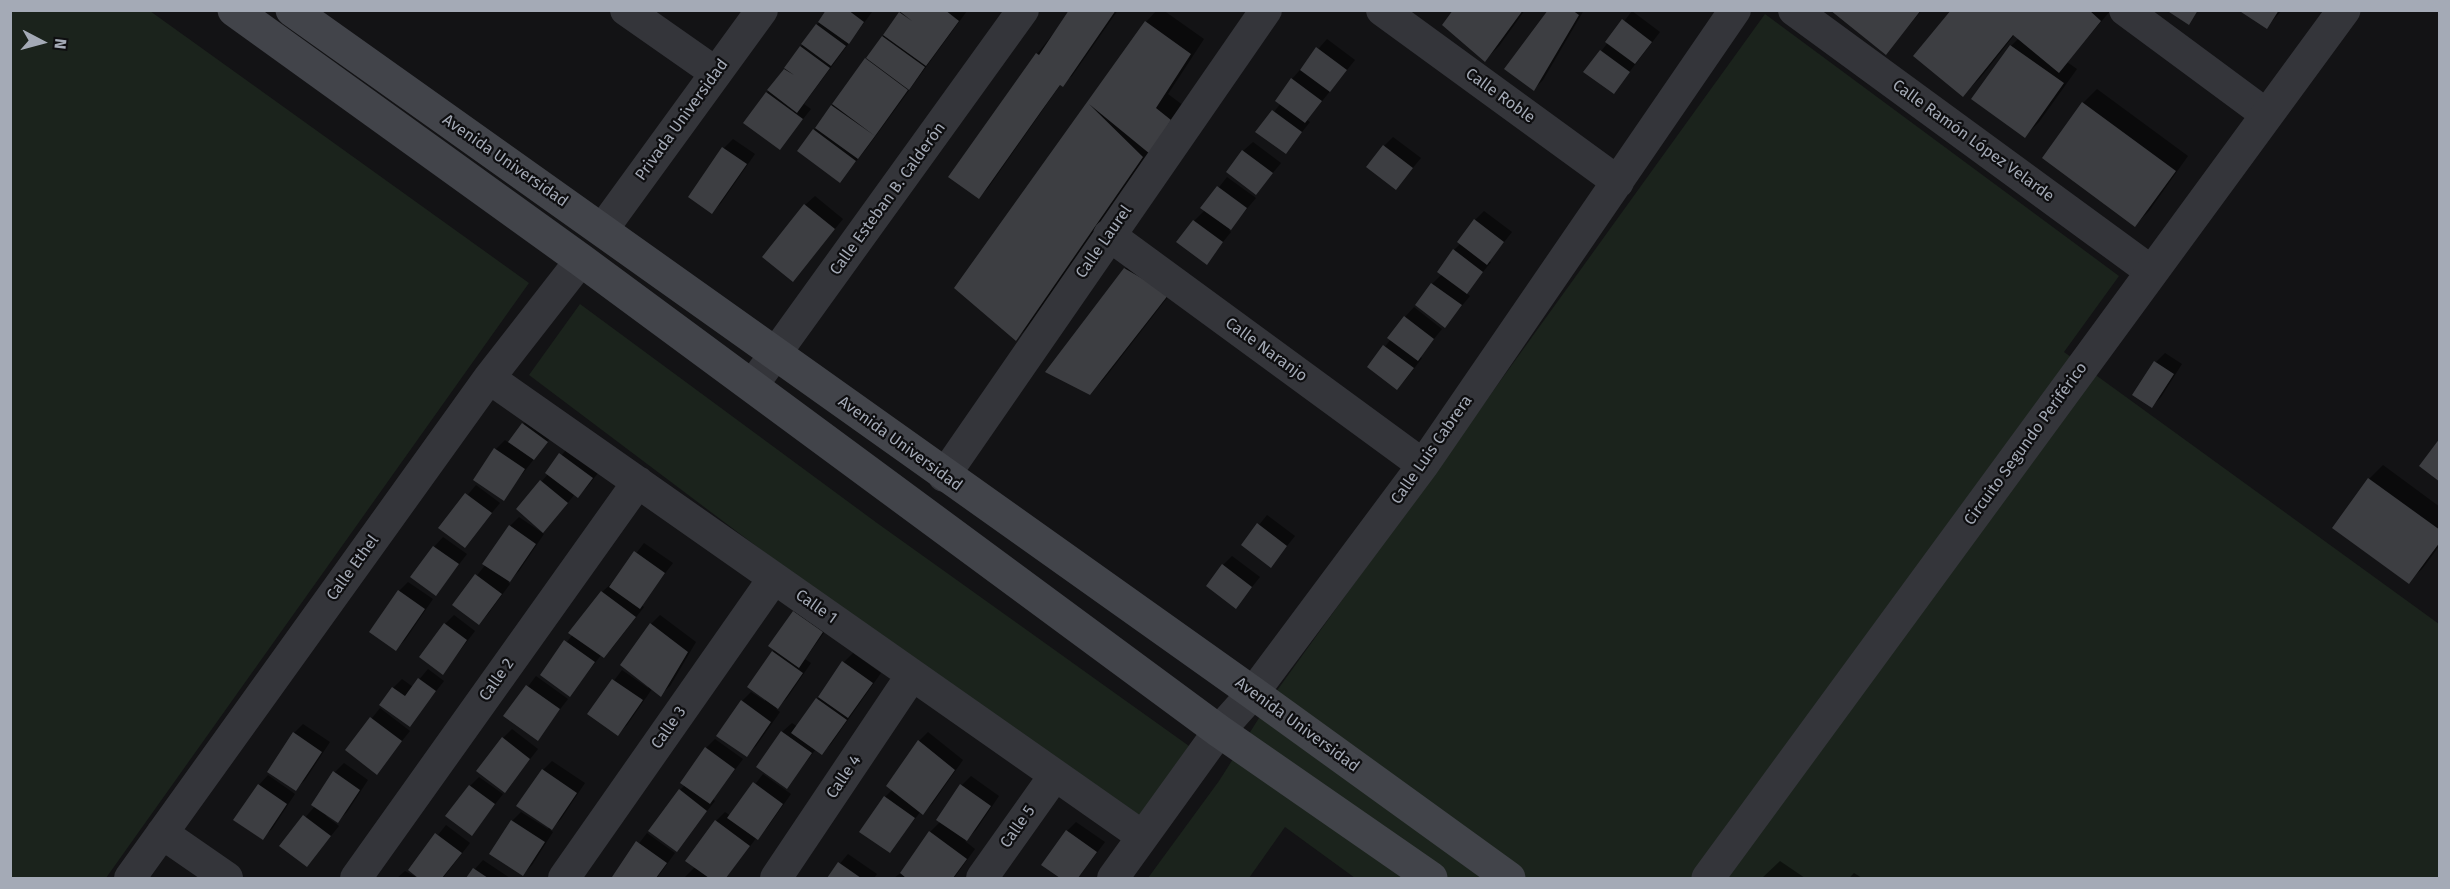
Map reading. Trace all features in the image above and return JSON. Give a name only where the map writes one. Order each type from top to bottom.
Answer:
[{"type":"main road","points":[[234,10],[581,260],[1219,731],[1431,879]]},
{"type":"main road","name":"Avenida Universidad","points":[[292,10],[944,476],[1253,693],[1509,879]]},
{"type":"street","points":[[626,10],[716,73]]},
{"type":"street","name":"Privada Universidad","points":[[602,230],[762,10]]},
{"type":"street","name":"Calle Esteban B. Calderón","points":[[752,386],[1023,10]]},
{"type":"street","name":"Calle Laurel","points":[[944,476],[1266,10]]},
{"type":"street","name":"Calle Roble","points":[[1382,10],[1618,182]]},
{"type":"street","name":"Calle Luis Cabrera","points":[[1113,879],[1219,731],[1253,693],[1423,465],[1735,10]]},
{"type":"street","name":"Calle Ramón López Velarde","points":[[1794,10],[2152,272]]},
{"type":"street","points":[[2125,10],[2267,116]]},
{"type":"street","name":"Circuito Segundo Periférico","points":[[1708,879],[2344,10]]},
{"type":"street","points":[[480,188],[503,159]]},
{"type":"street","name":"Calle Naranjo","points":[[1109,235],[1423,465]]},
{"type":"street","name":"Calle Ethel","points":[[130,879],[489,378],[581,260]]},
{"type":"street","name":"Calle 1","points":[[489,378],[1142,836]]},
{"type":"street","name":"Calle 2","points":[[356,879],[638,482]]},
{"type":"street","name":"Calle 3","points":[[564,879],[774,578]]},
{"type":"street","name":"Calle 4","points":[[776,879],[912,675]]},
{"type":"street","name":"Calle 5","points":[[982,879],[1055,775]]},
{"type":"street","points":[[162,833],[227,879]]},
{"type":"shaded area","points":[[10,11],[150,11],[529,283],[106,878],[11,878]]},
{"type":"shaded area","points":[[1765,14],[2119,276],[2064,352],[2439,624],[2439,878],[1355,878],[1285,827],[1249,878],[1148,878],[1219,781],[1273,696]]},
{"type":"shaded area","points":[[580,304],[877,523],[1189,746],[1139,820],[829,601],[529,375]]},
{"type":"building","points":[[826,10],[848,10],[864,22],[849,44],[818,22]]},
{"type":"building","points":[[898,10],[945,10],[959,21],[926,66],[883,35],[899,12],[912,21]]},
{"type":"building","points":[[1069,10],[1116,10],[1063,87],[1060,85],[979,199],[948,177],[1036,53],[1039,55]]},
{"type":"building","points":[[1453,10],[1523,10],[1485,62],[1442,25]]},
{"type":"building","points":[[1548,10],[1572,10],[1579,15],[1534,91],[1504,69]]},
{"type":"building","points":[[1830,10],[1921,10],[1886,55]]},
{"type":"building","points":[[1951,10],[2089,10],[2101,21],[2059,73],[2013,35],[1963,97],[1913,56]]},
{"type":"building","points":[[2166,10],[2198,10],[2189,25]]},
{"type":"building","points":[[2238,10],[2279,10],[2267,29]]},
{"type":"building","points":[[1622,19],[1652,42],[1635,64],[1605,42]]},
{"type":"building","points":[[1145,21],[1191,54],[1156,108],[1171,120],[1150,154],[1089,104],[1143,157],[1016,341],[954,288]]},
{"type":"building","points":[[816,24],[846,46],[831,66],[801,44]]},
{"type":"building","points":[[882,36],[925,67],[909,90],[866,58]]},
{"type":"building","points":[[2010,45],[2064,83],[2025,138],[1971,99]]},
{"type":"building","points":[[800,46],[830,68],[797,113],[767,90],[784,69],[794,75],[784,68]]},
{"type":"building","points":[[1316,47],[1347,70],[1330,92],[1300,70]]},
{"type":"building","points":[[1600,50],[1630,72],[1614,94],[1583,72]]},
{"type":"building","points":[[865,58],[908,90],[875,136],[832,104]]},
{"type":"building","points":[[1291,78],[1322,101],[1305,123],[1275,101]]},
{"type":"building","points":[[766,92],[803,119],[780,150],[743,123]]},
{"type":"building","points":[[2082,102],[2176,171],[2135,227],[2042,158]]},
{"type":"building","points":[[831,105],[875,136],[858,159],[815,128]]},
{"type":"building","points":[[1272,110],[1302,132],[1286,154],[1255,132]]},
{"type":"building","points":[[813,129],[856,161],[840,183],[797,151]]},
{"type":"building","points":[[1383,145],[1413,168],[1396,190],[1366,167]]},
{"type":"building","points":[[722,147],[747,164],[712,214],[688,197]]},
{"type":"building","points":[[1242,150],[1273,173],[1256,195],[1226,172]]},
{"type":"building","points":[[1217,186],[1247,208],[1231,230],[1200,208]]},
{"type":"building","points":[[804,204],[835,229],[793,282],[762,257]]},
{"type":"building","points":[[1474,219],[1504,242],[1487,265],[1457,242]]},
{"type":"building","points":[[1193,220],[1223,242],[1207,265],[1176,242]]},
{"type":"building","points":[[1453,249],[1483,272],[1467,294],[1437,272]]},
{"type":"building","points":[[1124,268],[1169,294],[1090,395],[1045,372]]},
{"type":"building","points":[[1431,283],[1462,305],[1445,328],[1415,305]]},
{"type":"building","points":[[1404,316],[1434,339],[1418,361],[1387,338]]},
{"type":"building","points":[[1383,345],[1414,368],[1397,390],[1367,367]]},
{"type":"building","points":[[2154,361],[2174,374],[2152,408],[2132,395]]},
{"type":"building","points":[[522,423],[548,442],[534,460],[508,442]]},
{"type":"building","points":[[2440,438],[2440,482],[2419,466]]},
{"type":"building","points":[[494,448],[525,469],[504,501],[473,480]]},
{"type":"building","points":[[559,453],[593,478],[578,498],[545,473]]},
{"type":"building","points":[[2368,478],[2440,530],[2440,542],[2409,584],[2332,528]]},
{"type":"building","points":[[540,480],[568,503],[543,533],[516,509]]},
{"type":"building","points":[[465,493],[492,513],[465,548],[438,528]]},
{"type":"building","points":[[1257,523],[1287,546],[1271,568],[1241,545]]},
{"type":"building","points":[[509,525],[536,544],[510,582],[482,564]]},
{"type":"building","points":[[433,546],[459,564],[436,596],[410,577]]},
{"type":"building","points":[[634,551],[665,573],[640,609],[609,587]]},
{"type":"building","points":[[1222,564],[1252,587],[1236,609],[1206,586]]},
{"type":"building","points":[[475,574],[502,594],[479,625],[452,605]]},
{"type":"building","points":[[398,590],[425,609],[396,651],[369,632]]},
{"type":"building","points":[[601,591],[636,617],[604,658],[568,633]]},
{"type":"building","points":[[793,611],[823,632],[799,668],[768,646]]},
{"type":"building","points":[[444,623],[467,640],[443,675],[419,657]]},
{"type":"building","points":[[650,623],[688,652],[661,697],[620,665]]},
{"type":"building","points":[[564,640],[595,662],[570,697],[540,675]]},
{"type":"building","points":[[772,651],[803,673],[778,709],[747,687]]},
{"type":"building","points":[[842,661],[873,683],[848,718],[818,697]]},
{"type":"building","points":[[418,678],[436,691],[410,727],[379,705],[392,687],[405,696]]},
{"type":"building","points":[[612,679],[643,700],[618,736],[587,714]]},
{"type":"building","points":[[526,685],[560,709],[538,741],[503,716]]},
{"type":"building","points":[[816,698],[847,720],[822,755],[791,733]]},
{"type":"building","points":[[741,700],[771,722],[747,757],[716,736]]},
{"type":"building","points":[[370,717],[402,741],[377,775],[345,750]]},
{"type":"building","points":[[781,731],[812,753],[787,789],[756,767]]},
{"type":"building","points":[[293,732],[322,752],[296,791],[267,772]]},
{"type":"building","points":[[502,737],[530,759],[505,793],[476,771]]},
{"type":"building","points":[[918,740],[955,770],[923,815],[886,786]]},
{"type":"building","points":[[705,747],[735,769],[710,804],[680,783]]},
{"type":"building","points":[[542,769],[577,793],[552,830],[516,806]]},
{"type":"building","points":[[333,771],[360,790],[338,823],[311,805]]},
{"type":"building","points":[[753,782],[783,804],[758,840],[727,818]]},
{"type":"building","points":[[258,784],[287,804],[263,840],[233,820]]},
{"type":"building","points":[[960,784],[991,806],[967,841],[936,820]]},
{"type":"building","points":[[469,785],[495,804],[472,836],[445,816]]},
{"type":"building","points":[[679,789],[707,811],[677,852],[648,831]]},
{"type":"building","points":[[884,796],[915,818],[890,853],[859,832]]},
{"type":"building","points":[[303,815],[331,836],[307,867],[279,846]]},
{"type":"building","points":[[511,820],[545,842],[523,876],[489,854]]},
{"type":"building","points":[[715,820],[750,846],[726,878],[709,878],[685,861]]},
{"type":"building","points":[[1066,830],[1097,852],[1078,878],[1060,878],[1041,865]]},
{"type":"building","points":[[929,831],[967,859],[953,878],[906,878],[900,873]]},
{"type":"building","points":[[435,833],[462,853],[442,878],[418,878],[408,870]]},
{"type":"building","points":[[636,841],[667,863],[656,878],[612,877]]},
{"type":"building","points":[[838,862],[861,878],[827,878]]},
{"type":"building","points":[[473,868],[488,878],[466,878]]}]
